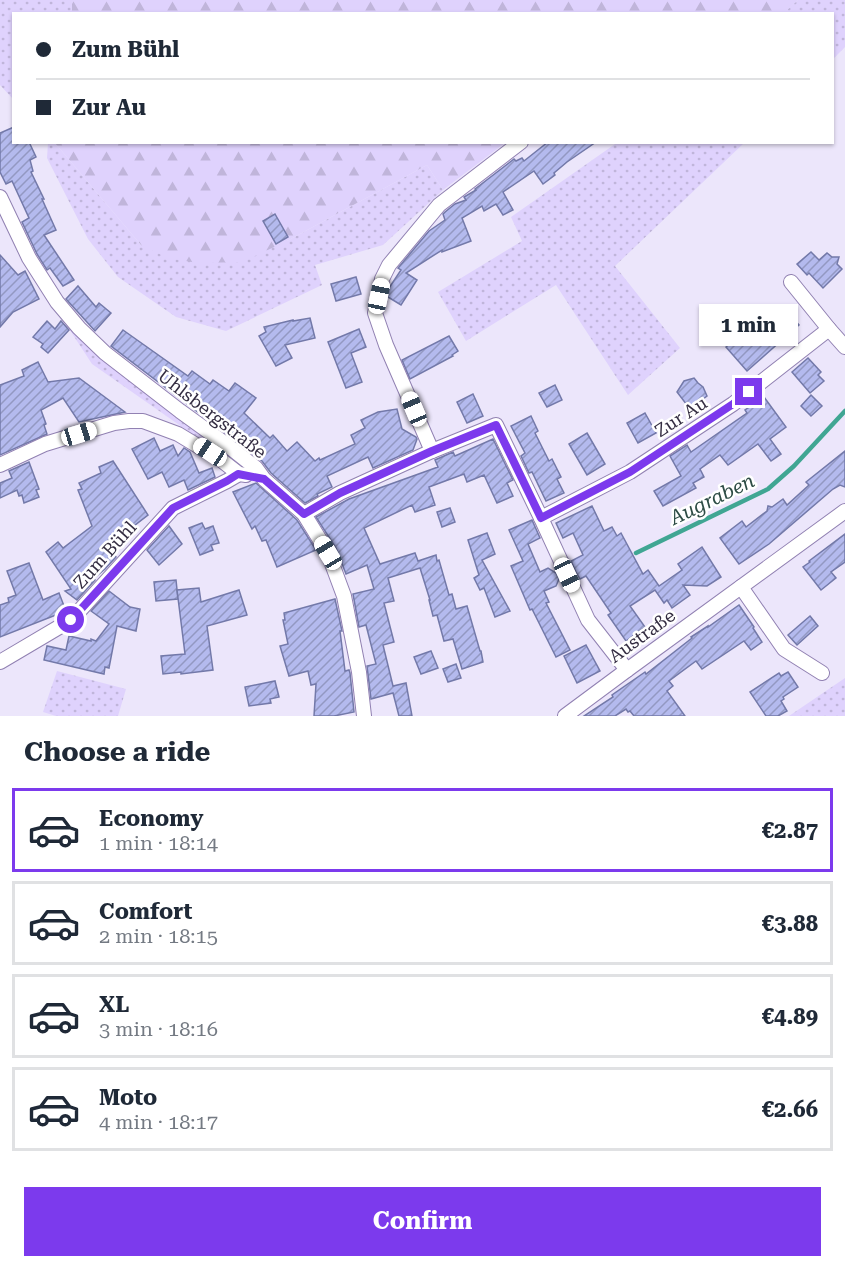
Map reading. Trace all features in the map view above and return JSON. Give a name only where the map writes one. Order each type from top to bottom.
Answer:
[{"type":"street","points":[[432,451],[386,345],[375,313],[382,279],[389,265],[439,205],[517,144]]},
{"type":"street","name":"Uhlsbergstraße","points":[[0,197],[29,258],[57,302],[79,328],[105,353],[256,468],[264,479],[304,514],[328,553],[344,596],[359,672],[364,716]]},
{"type":"street","points":[[791,282],[845,347]]},
{"type":"street","name":"Zur Au","points":[[541,518],[630,472],[733,404],[829,329]]},
{"type":"street","points":[[0,465],[45,444],[104,426],[143,421],[178,434],[221,460],[238,474],[264,479]]},
{"type":"street","points":[[304,514],[340,493],[496,425],[588,620],[627,670]]},
{"type":"street","name":"Zum Bühl","points":[[0,662],[71,620],[173,508],[238,474]]},
{"type":"street","name":"Austraße","points":[[565,716],[845,510]]},
{"type":"street","points":[[741,587],[784,649],[822,673]]},
{"type":"green space","points":[[0,0],[72,0],[72,12],[12,12],[12,98],[0,85]]},
{"type":"green space","points":[[72,0],[798,0],[785,12],[72,12]]},
{"type":"green space","points":[[798,0],[845,0],[845,47],[834,58],[834,12],[784,12]]},
{"type":"green space","points":[[48,144],[56,144],[141,245],[287,241],[427,165],[443,190],[383,245],[315,265],[322,285],[226,331],[176,317],[118,277],[88,239],[47,158]]},
{"type":"green space","points":[[56,144],[504,144],[443,190],[427,165],[287,241],[242,262],[198,263],[168,258],[141,245]]},
{"type":"green space","points":[[615,144],[743,144],[615,266],[680,348],[628,395],[556,285],[466,341],[438,292],[522,241],[511,217]]},
{"type":"green space","points":[[62,318],[93,352],[207,436],[234,460],[235,464],[92,364]]},
{"type":"green space","points":[[57,671],[126,689],[118,716],[56,716],[43,712]]},
{"type":"green space","points":[[845,678],[845,716],[789,716]]},
{"type":"building","points":[[12,128],[12,144],[30,144],[36,157],[30,160],[33,171],[31,172],[56,230],[44,235],[74,280],[63,286],[50,268],[47,270],[37,254],[22,222],[29,218],[12,181],[6,184],[0,172],[0,133]]},
{"type":"building","points":[[545,144],[593,144],[567,162],[543,184],[534,171],[503,192],[513,210],[503,215],[496,204],[484,211],[482,206],[462,218],[471,241],[442,252],[442,250],[406,273],[417,280],[401,305],[388,297],[389,288],[401,270],[398,268],[429,231],[445,220],[443,214],[445,212],[455,204],[466,200],[464,197],[514,159],[516,161],[522,158],[524,161]]},
{"type":"building","points":[[275,214],[288,237],[276,244],[263,221]]},
{"type":"building","points":[[811,252],[819,260],[827,253],[832,257],[839,257],[837,264],[842,269],[823,288],[797,264]]},
{"type":"building","points":[[0,255],[18,275],[25,271],[39,299],[13,312],[0,327]]},
{"type":"building","points":[[356,277],[361,294],[336,301],[331,284]]},
{"type":"building","points":[[78,286],[96,307],[99,303],[111,313],[95,331],[66,299]]},
{"type":"building","points":[[783,307],[799,325],[747,371],[726,347],[758,320],[763,326]]},
{"type":"building","points":[[310,318],[315,338],[285,345],[292,358],[276,366],[259,336],[266,332],[264,327]]},
{"type":"building","points":[[47,321],[55,329],[61,321],[69,330],[48,353],[41,347],[43,344],[33,337]]},
{"type":"building","points":[[359,329],[366,347],[351,353],[362,382],[346,388],[328,342]]},
{"type":"building","points":[[123,330],[188,376],[192,371],[210,384],[213,380],[229,391],[235,383],[256,398],[244,413],[270,438],[273,435],[287,451],[297,442],[315,461],[319,458],[320,460],[355,444],[351,435],[365,428],[361,420],[378,412],[397,409],[402,429],[417,439],[413,450],[373,468],[368,457],[327,476],[332,487],[305,503],[271,473],[262,461],[111,346]]},
{"type":"building","points":[[449,336],[458,351],[410,379],[402,360]]},
{"type":"building","points":[[808,358],[821,372],[818,375],[824,381],[810,393],[792,372]]},
{"type":"building","points":[[38,362],[48,382],[79,378],[125,412],[79,422],[63,398],[41,410],[47,434],[0,455],[0,385],[24,376],[22,370]]},
{"type":"building","points":[[694,378],[703,387],[707,396],[690,409],[677,392],[684,381]]},
{"type":"building","points":[[555,385],[562,400],[547,407],[539,393]]},
{"type":"building","points":[[473,394],[483,416],[467,423],[457,402]]},
{"type":"building","points":[[811,395],[822,406],[811,416],[801,406]]},
{"type":"building","points":[[764,397],[786,427],[770,439],[781,454],[771,461],[758,444],[728,465],[720,455],[700,469],[704,477],[693,483],[696,488],[663,506],[654,491],[681,476],[670,456],[687,445],[691,452],[747,413],[745,410]]},
{"type":"building","points":[[645,413],[656,433],[638,443],[627,423]]},
{"type":"building","points":[[531,416],[538,431],[535,433],[549,461],[552,459],[561,477],[557,479],[564,493],[546,501],[532,472],[529,473],[521,456],[525,453],[511,426]]},
{"type":"building","points":[[587,433],[605,464],[587,475],[569,444]]},
{"type":"building","points":[[154,438],[160,451],[173,445],[178,456],[184,448],[190,452],[199,473],[212,468],[215,477],[188,490],[184,480],[169,487],[162,472],[148,479],[132,449]]},
{"type":"building","points":[[493,439],[513,480],[507,483],[513,496],[497,503],[484,475],[467,482],[464,474],[429,487],[435,505],[415,512],[412,505],[364,528],[380,564],[415,553],[418,561],[436,555],[456,609],[467,606],[481,651],[483,662],[462,669],[453,639],[444,641],[437,615],[433,616],[420,568],[388,578],[394,601],[384,603],[394,642],[383,645],[393,686],[406,683],[412,716],[399,716],[393,693],[371,699],[367,666],[376,664],[366,625],[359,627],[353,594],[374,589],[367,565],[346,574],[336,548],[316,517],[349,499],[438,467],[435,460],[453,452],[455,456]]},
{"type":"building","points":[[845,451],[845,487],[840,485],[833,489],[769,544],[739,564],[720,538],[742,521],[746,527],[767,511],[768,506],[772,507],[783,499],[787,505],[809,485],[806,482]]},
{"type":"building","points":[[113,461],[148,515],[108,546],[116,557],[93,579],[95,580],[77,600],[65,591],[71,589],[46,552],[58,542],[63,548],[92,526],[78,490],[82,489],[79,483],[101,473],[99,467]]},
{"type":"building","points":[[29,462],[39,489],[36,490],[39,497],[24,503],[22,495],[19,496],[17,490],[0,498],[0,483],[12,478],[9,471]]},
{"type":"building","points":[[256,483],[297,520],[316,550],[277,567],[266,540],[262,541],[255,526],[252,529],[233,492]]},
{"type":"building","points":[[592,506],[604,531],[612,527],[617,536],[621,533],[643,574],[648,570],[659,586],[682,570],[678,564],[702,547],[721,577],[707,586],[683,585],[690,595],[672,608],[667,600],[664,603],[655,590],[630,606],[645,627],[626,641],[608,615],[611,613],[586,576],[580,579],[576,572],[571,561],[583,555],[573,533],[563,538],[556,523]]},
{"type":"building","points":[[450,508],[455,522],[442,527],[437,512]]},
{"type":"building","points":[[532,520],[540,538],[528,544],[540,572],[548,568],[556,573],[559,579],[556,586],[544,591],[549,602],[546,603],[570,650],[556,657],[532,609],[530,610],[511,566],[523,561],[509,530]]},
{"type":"building","points":[[202,523],[205,529],[213,526],[219,543],[211,545],[213,550],[200,555],[189,528]]},
{"type":"building","points":[[169,526],[182,544],[159,565],[147,550]]},
{"type":"building","points":[[487,533],[495,554],[482,560],[510,611],[495,617],[484,588],[480,590],[474,578],[479,575],[468,540]]},
{"type":"building","points":[[845,534],[845,562],[831,572],[836,578],[821,590],[803,567]]},
{"type":"building","points":[[29,563],[43,600],[59,593],[66,611],[0,637],[0,605],[9,602],[8,598],[16,595],[7,571]]},
{"type":"building","points":[[176,580],[178,599],[156,601],[154,582]]},
{"type":"building","points":[[199,588],[201,602],[239,590],[247,615],[207,626],[213,670],[163,674],[161,656],[185,654],[177,590]]},
{"type":"building","points":[[109,591],[130,607],[140,609],[136,631],[117,626],[109,668],[105,667],[104,674],[44,660],[47,646],[66,650],[69,636],[96,641],[109,624],[91,611]]},
{"type":"building","points":[[335,599],[342,631],[340,631],[345,671],[349,670],[350,673],[354,712],[334,716],[314,716],[316,684],[311,685],[308,671],[289,676],[280,646],[288,644],[283,620],[285,620],[284,613]]},
{"type":"building","points":[[739,605],[762,642],[751,650],[744,641],[702,669],[696,661],[669,681],[673,686],[667,691],[685,716],[634,716],[626,709],[615,716],[584,716],[645,672],[646,674],[691,637]]},
{"type":"building","points":[[810,616],[818,626],[797,645],[788,635]]},
{"type":"building","points":[[586,645],[600,671],[577,683],[564,656]]},
{"type":"building","points":[[431,651],[438,668],[421,674],[414,657]]},
{"type":"building","points":[[456,664],[461,678],[448,682],[443,669]]},
{"type":"building","points":[[788,672],[798,687],[783,697],[781,701],[787,711],[778,716],[766,716],[750,692],[779,673],[781,676]]},
{"type":"building","points":[[275,681],[279,697],[270,699],[271,703],[249,706],[245,687]]},
{"type":"waterway","name":"Augraben","points":[[636,553],[768,489],[794,466],[845,411]]},
{"type":"route","points":[[71,620],[173,508],[238,474],[264,479],[304,514],[340,493],[496,425],[541,518],[630,472],[749,392]]}]
